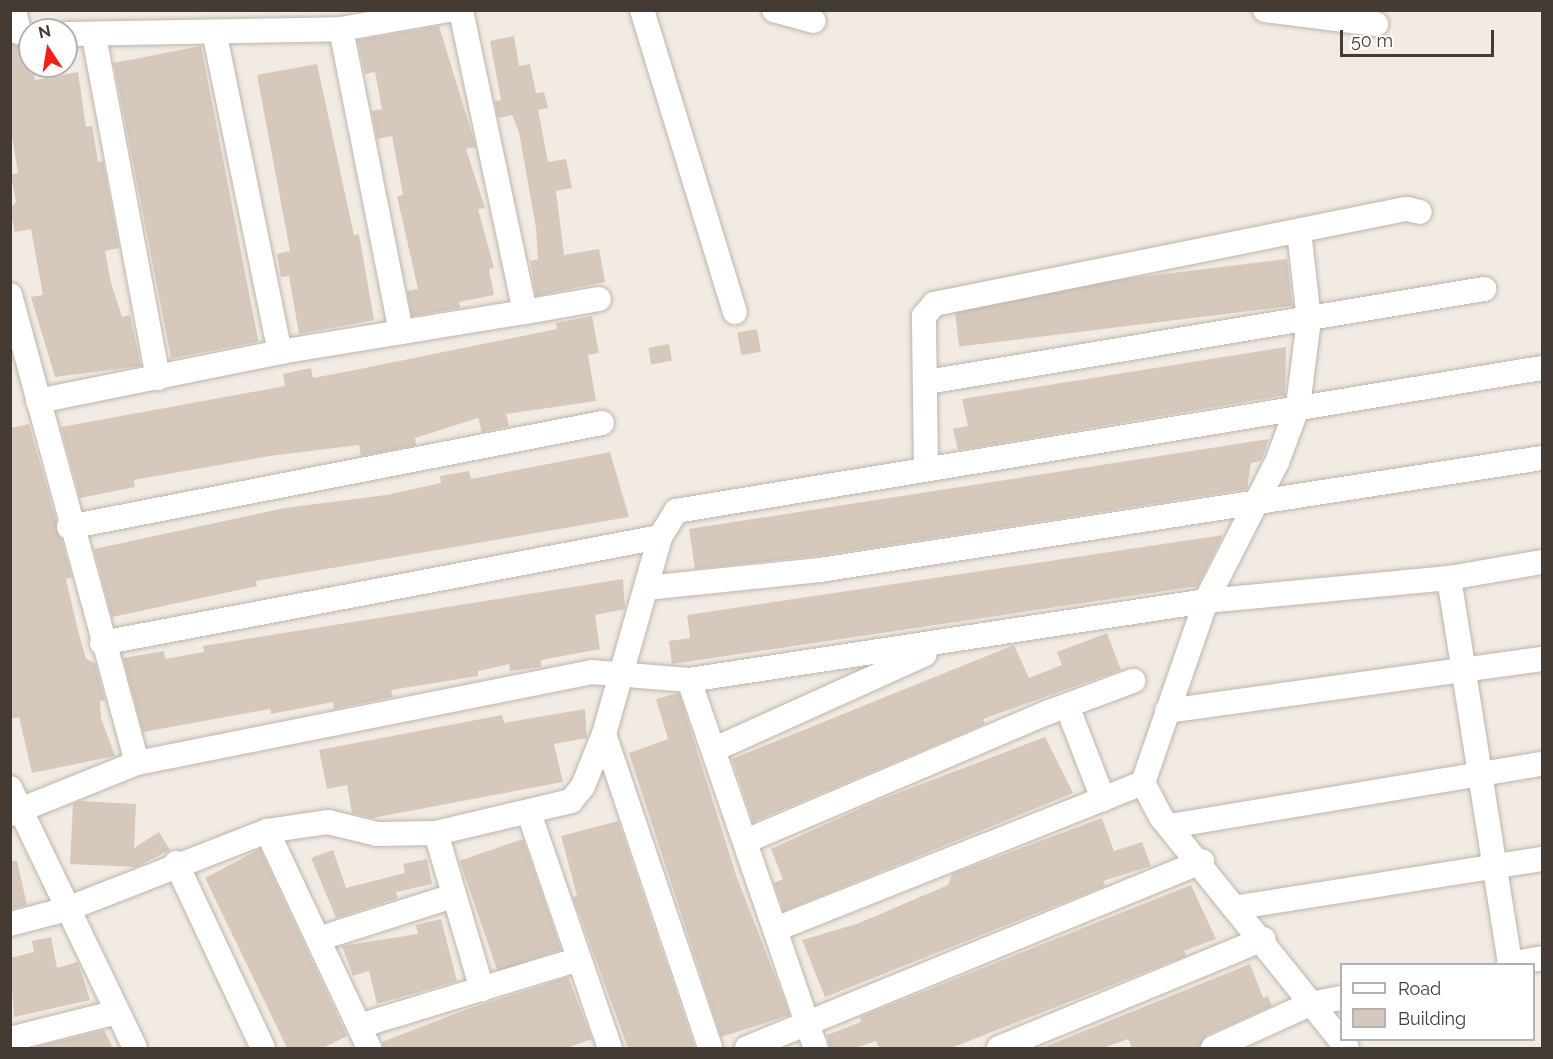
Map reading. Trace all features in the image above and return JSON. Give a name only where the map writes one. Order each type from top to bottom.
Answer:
[{"type":"street","points":[[78,35],[215,36],[341,29],[448,10]]},
{"type":"street","points":[[462,10],[525,312]]},
{"type":"street","points":[[642,10],[735,312]]},
{"type":"street","points":[[774,10],[814,21]]},
{"type":"street","points":[[1265,10],[1376,24]]},
{"type":"street","points":[[341,29],[401,332]]},
{"type":"street","points":[[94,36],[158,378]]},
{"type":"street","points":[[215,36],[280,352]]},
{"type":"street","points":[[926,468],[927,382],[924,316],[934,304],[1407,209],[1420,212]]},
{"type":"street","points":[[776,929],[1143,783],[1206,601],[1258,502],[1298,406],[1310,320],[1299,231]]},
{"type":"street","points":[[927,382],[1310,320],[1484,289]]},
{"type":"street","points":[[10,295],[17,353],[38,401],[69,527],[137,763]]},
{"type":"street","points":[[38,401],[280,352],[599,299]]},
{"type":"street","points":[[10,924],[67,909],[176,863],[267,831],[328,822],[377,834],[436,833],[529,813],[578,794],[604,734],[660,537],[669,517],[693,505],[1542,368]]},
{"type":"street","points":[[69,527],[602,423]]},
{"type":"street","points":[[646,588],[820,570],[1542,458]]},
{"type":"street","points":[[102,643],[660,537]]},
{"type":"street","points":[[14,813],[137,763],[591,672],[620,672],[640,679],[689,680],[952,642],[1206,601],[1449,578],[1542,562]]},
{"type":"street","points":[[1449,578],[1483,776],[1510,963]]},
{"type":"street","points":[[715,749],[952,642]]},
{"type":"street","points":[[1167,711],[1464,673],[1542,658]]},
{"type":"street","points":[[689,680],[715,749],[816,1048]]},
{"type":"street","points":[[746,841],[1067,706],[1133,681]]},
{"type":"street","points":[[1067,706],[1103,799]]},
{"type":"street","points":[[604,734],[710,1048]]},
{"type":"street","points":[[1170,826],[1483,776],[1542,764]]},
{"type":"street","points":[[1143,783],[1170,826],[1239,907],[1310,1004],[1340,1040]]},
{"type":"street","points":[[10,788],[14,813],[67,909],[135,1048]]},
{"type":"street","points":[[529,813],[610,1048]]},
{"type":"street","points":[[267,831],[369,1048]]},
{"type":"street","points":[[436,833],[482,989]]},
{"type":"street","points":[[1239,907],[1542,860]]},
{"type":"street","points":[[747,1048],[808,1026],[1202,861]]},
{"type":"street","points":[[176,863],[263,1048]]},
{"type":"street","points":[[318,939],[453,896]]},
{"type":"street","points":[[999,1048],[1263,939]]},
{"type":"street","points":[[1515,963],[1542,958]]},
{"type":"street","points":[[359,1026],[579,959]]},
{"type":"street","points":[[1213,1048],[1310,1004],[1340,998]]},
{"type":"street","points":[[10,1039],[117,1012]]},
{"type":"building","points":[[439,26],[476,147],[466,149],[485,208],[478,209],[494,268],[489,269],[494,295],[459,302],[460,308],[412,316],[407,291],[418,289],[397,196],[403,195],[392,136],[377,139],[372,111],[382,109],[375,72],[365,74],[358,40]]},
{"type":"building","points":[[514,36],[519,66],[530,64],[536,93],[544,92],[548,108],[538,110],[548,162],[566,159],[572,188],[556,191],[564,255],[599,249],[605,282],[536,296],[530,261],[538,259],[536,228],[519,132],[512,115],[498,118],[495,101],[501,100],[490,41]]},
{"type":"building","points":[[10,43],[18,43],[18,78],[35,78],[35,80],[78,78],[78,72],[86,127],[92,126],[98,162],[103,161],[119,248],[105,251],[111,283],[122,317],[130,315],[141,366],[55,377],[31,297],[43,295],[31,229],[15,232],[10,210],[16,202],[11,175],[18,173],[10,124]]},
{"type":"building","points":[[201,46],[258,341],[171,358],[114,63]]},
{"type":"building","points":[[317,64],[354,235],[359,234],[374,320],[299,334],[289,276],[281,277],[277,254],[290,251],[257,75]]},
{"type":"building","points":[[1287,259],[1293,306],[959,347],[954,300]]},
{"type":"building","points":[[592,316],[599,353],[588,355],[596,401],[506,414],[509,426],[482,432],[478,418],[415,438],[416,445],[361,456],[359,445],[270,456],[134,480],[135,487],[80,498],[61,427],[285,386],[283,374],[311,368],[313,378],[557,329],[556,323]]},
{"type":"building","points":[[757,329],[761,352],[741,355],[737,332]]},
{"type":"building","points":[[669,344],[672,361],[651,364],[648,348]]},
{"type":"building","points":[[1286,347],[1285,395],[958,450],[953,429],[968,426],[962,399]]},
{"type":"building","points":[[29,424],[72,577],[66,579],[78,631],[86,659],[95,663],[105,700],[100,701],[101,718],[115,756],[32,773],[19,717],[10,719],[10,428]]},
{"type":"building","points":[[1269,439],[1261,461],[1251,463],[1247,489],[823,555],[695,569],[689,529]]},
{"type":"building","points":[[610,452],[629,517],[256,581],[257,586],[112,617],[94,549],[285,508],[386,495],[441,483],[440,476],[469,471],[471,479]]},
{"type":"building","points":[[1223,535],[1198,586],[672,664],[669,641],[690,638],[687,615]]},
{"type":"building","points":[[623,579],[625,609],[595,615],[600,649],[541,660],[541,667],[510,671],[509,664],[478,671],[478,676],[391,690],[393,697],[334,709],[333,702],[271,714],[270,709],[143,732],[123,658],[164,651],[165,659],[204,652],[203,646]]},
{"type":"building","points":[[1107,633],[1121,670],[983,719],[985,724],[753,822],[732,759],[1014,645],[1029,678],[1062,665],[1057,652]]},
{"type":"building","points":[[679,693],[736,875],[790,1015],[721,1037],[629,753],[668,739],[656,699]]},
{"type":"building","points":[[585,709],[587,738],[554,744],[563,782],[372,818],[352,813],[347,785],[327,789],[319,750],[502,715],[504,723]]},
{"type":"building","points":[[1045,737],[1073,793],[784,911],[774,883],[783,879],[771,849],[877,801]]},
{"type":"building","points":[[80,801],[136,804],[134,848],[159,832],[170,850],[136,867],[70,864],[73,804]]},
{"type":"building","points":[[1102,818],[1114,851],[1142,842],[1151,866],[1103,881],[1105,886],[825,997],[802,940],[857,924],[948,885],[952,874]]},
{"type":"building","points":[[618,821],[695,1048],[628,1048],[573,897],[577,896],[561,836]]},
{"type":"building","points":[[523,839],[561,950],[498,971],[460,861]]},
{"type":"building","points":[[260,849],[347,1036],[323,1048],[287,1048],[205,878]]},
{"type":"building","points":[[333,850],[346,888],[405,873],[403,864],[427,859],[432,884],[396,892],[398,898],[336,918],[311,858]]},
{"type":"building","points":[[10,861],[17,861],[27,905],[10,909]]},
{"type":"building","points":[[1191,885],[1216,939],[1184,951],[1186,956],[951,1048],[879,1048],[876,1041],[856,1048],[830,1048],[827,1035],[861,1022],[860,1017]]},
{"type":"building","points":[[441,919],[457,981],[377,1004],[369,971],[353,976],[342,946],[418,934],[416,925]]},
{"type":"building","points":[[51,937],[57,968],[78,962],[90,1000],[14,1017],[10,958],[34,952],[32,941]]},
{"type":"building","points":[[1250,964],[1263,998],[1268,996],[1272,1006],[1207,1035],[1199,1048],[1132,1048],[1128,1039],[1103,1048],[1042,1048]]},
{"type":"building","points":[[568,977],[592,1039],[567,1048],[383,1048],[382,1042],[465,1010]]},
{"type":"building","points":[[104,1030],[113,1048],[31,1048]]}]
